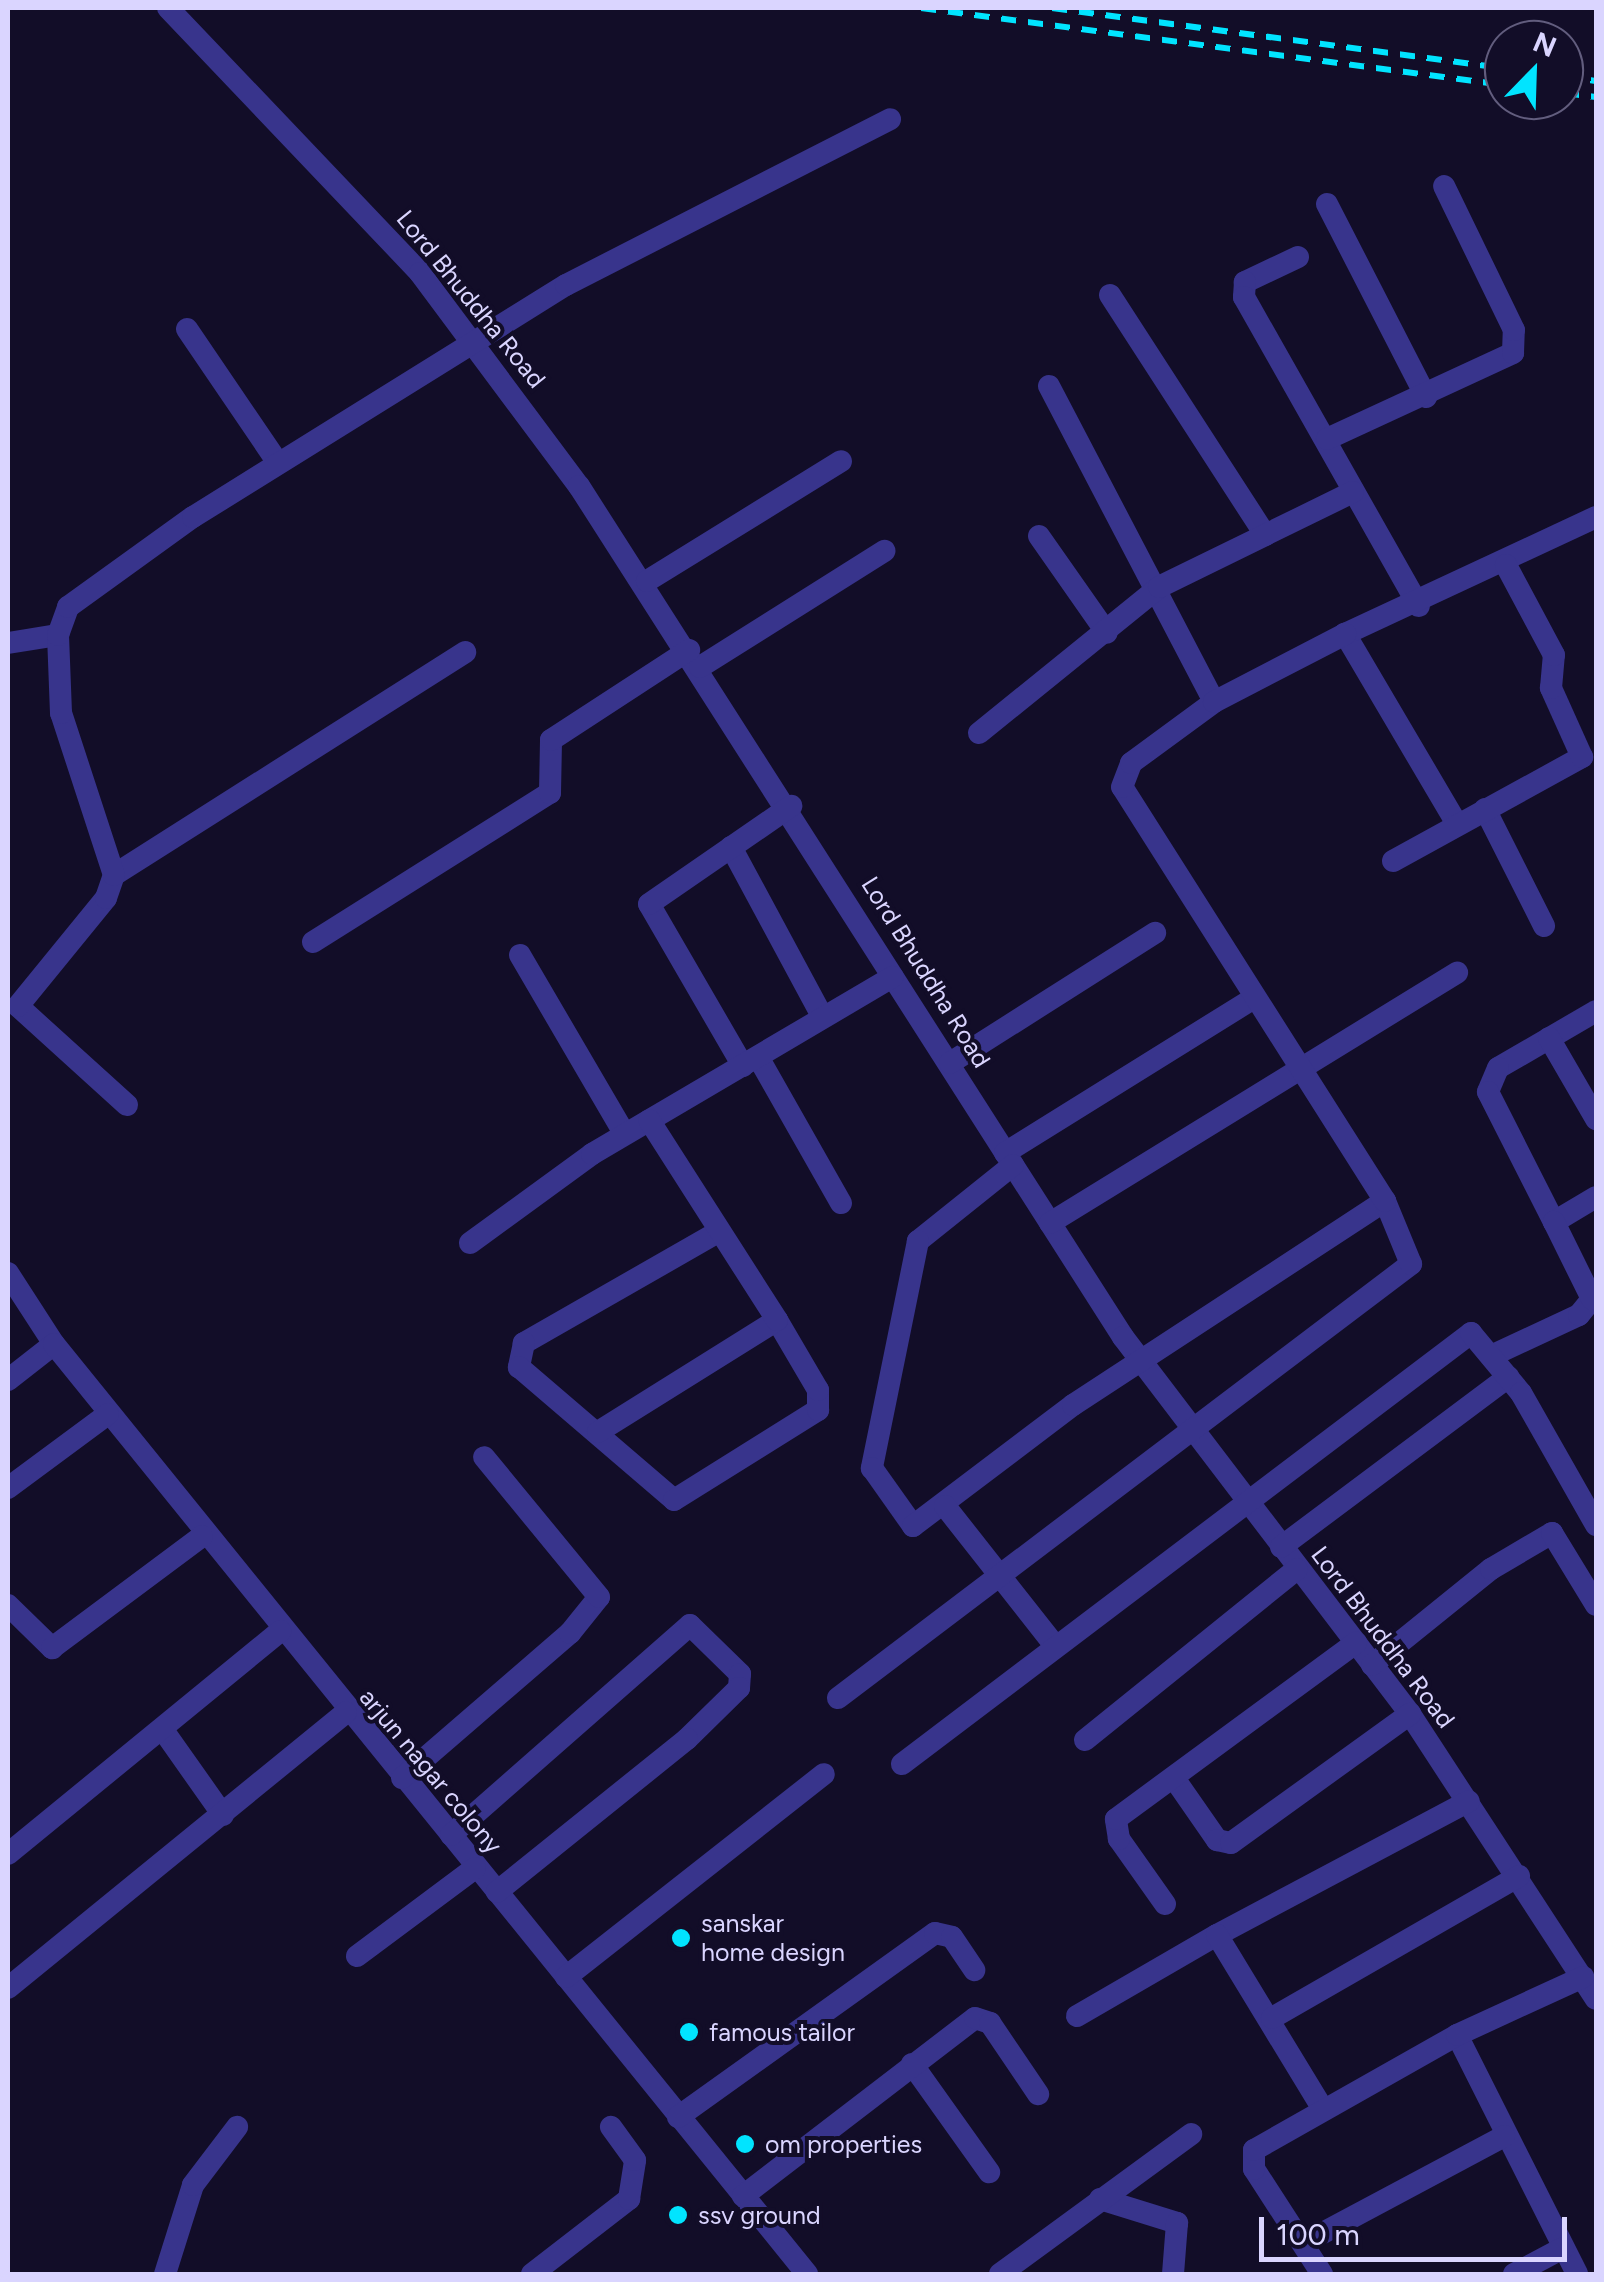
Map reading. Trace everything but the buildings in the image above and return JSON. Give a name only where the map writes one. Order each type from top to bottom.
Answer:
[{"type":"street","name":"Lord Bhuddha Road","points":[[168,8],[236,69],[474,342],[647,581],[792,806],[893,977],[1142,1361],[1410,1714],[1596,1998]]},
{"type":"street","points":[[127,1105],[14,1020],[20,996],[106,898],[114,875],[61,713],[58,635],[68,607],[91,586],[278,463],[474,342],[687,216],[890,120]]},
{"type":"street","points":[[1326,440],[1505,362],[1516,343],[1444,186]]},
{"type":"street","points":[[1327,204],[1426,397]]},
{"type":"street","points":[[1298,258],[1242,289],[1419,606]]},
{"type":"street","points":[[1110,295],[1265,535]]},
{"type":"street","points":[[186,329],[278,463]]},
{"type":"street","points":[[1049,386],[1159,587],[1214,702]]},
{"type":"street","points":[[647,581],[841,461]]},
{"type":"street","points":[[979,733],[1159,587],[1353,492]]},
{"type":"street","points":[[838,1698],[1411,1264],[1385,1202],[1252,999],[1122,787],[1132,763],[1214,702],[1346,634],[1419,606],[1506,565],[1596,517]]},
{"type":"street","points":[[1039,536],[1106,633]]},
{"type":"street","points":[[313,942],[550,793],[551,740],[884,551]]},
{"type":"street","points":[[1393,861],[1583,752],[1551,688],[1554,656],[1506,565]]},
{"type":"street","points":[[1346,634],[1457,824]]},
{"type":"street","points":[[8,642],[58,635]]},
{"type":"street","points":[[114,875],[465,652]]},
{"type":"street","points":[[792,806],[655,893],[648,909],[840,1203]]},
{"type":"street","points":[[1485,808],[1544,926]]},
{"type":"street","points":[[731,847],[822,1016]]},
{"type":"street","points":[[950,1063],[1155,934]]},
{"type":"street","points":[[520,955],[624,1134]]},
{"type":"street","points":[[1050,1223],[1458,974]]},
{"type":"street","points":[[470,1242],[624,1134],[893,977]]},
{"type":"street","points":[[1252,999],[1009,1159],[923,1232],[900,1322],[874,1479],[913,1526],[1142,1361],[1385,1202]]},
{"type":"street","points":[[1490,1356],[1579,1315],[1592,1299],[1488,1092],[1498,1068],[1596,1011]]},
{"type":"street","points":[[1549,1038],[1596,1119]]},
{"type":"street","points":[[649,1120],[822,1397],[798,1424],[674,1500],[519,1367],[518,1351],[718,1232]]},
{"type":"street","points":[[1554,1222],[1596,1196]]},
{"type":"street","name":"arjun nagar colony","points":[[8,1274],[54,1344],[202,1536],[451,1835],[806,2274]]},
{"type":"street","points":[[598,1432],[777,1320]]},
{"type":"street","points":[[902,1764],[1244,1499],[1468,1335],[1508,1377],[1593,1520],[1565,1540]]},
{"type":"street","points":[[8,1380],[54,1344]]},
{"type":"street","points":[[1281,1547],[1508,1377]]},
{"type":"street","points":[[8,1488],[108,1414]]},
{"type":"street","points":[[402,1778],[599,1597],[484,1457]]},
{"type":"street","points":[[944,1506],[1003,1575],[1056,1647]]},
{"type":"street","points":[[1372,1664],[1491,1568],[1552,1533],[1565,1540],[1596,1605]]},
{"type":"street","points":[[8,1605],[52,1648],[202,1536]]},
{"type":"street","points":[[1085,1740],[1297,1569]]},
{"type":"street","points":[[451,1835],[690,1624],[740,1674],[739,1688],[687,1739],[497,1892]]},
{"type":"street","points":[[8,1854],[280,1632]]},
{"type":"street","points":[[1166,1904],[1112,1827],[1356,1644]]},
{"type":"street","points":[[8,1988],[346,1712]]},
{"type":"street","points":[[1176,1782],[1217,1840],[1231,1842],[1410,1714]]},
{"type":"street","points":[[163,1730],[224,1815]]},
{"type":"street","points":[[566,1977],[824,1774]]},
{"type":"street","points":[[1077,2016],[1468,1801]]},
{"type":"street","points":[[357,1956],[475,1868]]},
{"type":"street","points":[[1272,2018],[1519,1876]]},
{"type":"street","points":[[678,2116],[935,1933],[952,1937],[974,1970]]},
{"type":"street","points":[[1217,1936],[1272,2018],[1323,2110]]},
{"type":"street","points":[[1322,2274],[1252,2154],[1457,2034],[1582,1978]]},
{"type":"street","points":[[743,2196],[912,2064],[986,2018],[1038,2094]]},
{"type":"street","points":[[1457,2034],[1504,2136],[1576,2274]]},
{"type":"street","points":[[912,2064],[990,2172]]},
{"type":"street","points":[[165,2274],[194,2185],[237,2127]]},
{"type":"street","points":[[532,2274],[628,2199],[635,2160],[611,2127]]},
{"type":"street","points":[[1000,2274],[1192,2134]]},
{"type":"street","points":[[1304,2243],[1504,2136]]},
{"type":"street","points":[[1100,2199],[1177,2223],[1173,2274]]},
{"type":"street","points":[[1514,2274],[1562,2248]]},
{"type":"railway","points":[[921,8],[1484,82]]},
{"type":"railway","points":[[1052,8],[1484,65]]},
{"type":"railway","points":[[1584,79],[1596,81]]},
{"type":"railway","points":[[1584,96],[1596,97]]},
{"type":"place","name":"sanskar home design","points":[[681,1938]]},
{"type":"place","name":"famous tailor","points":[[689,2032]]},
{"type":"place","name":"om properties","points":[[745,2144]]},
{"type":"place","name":"ssv ground","points":[[678,2215]]}]
